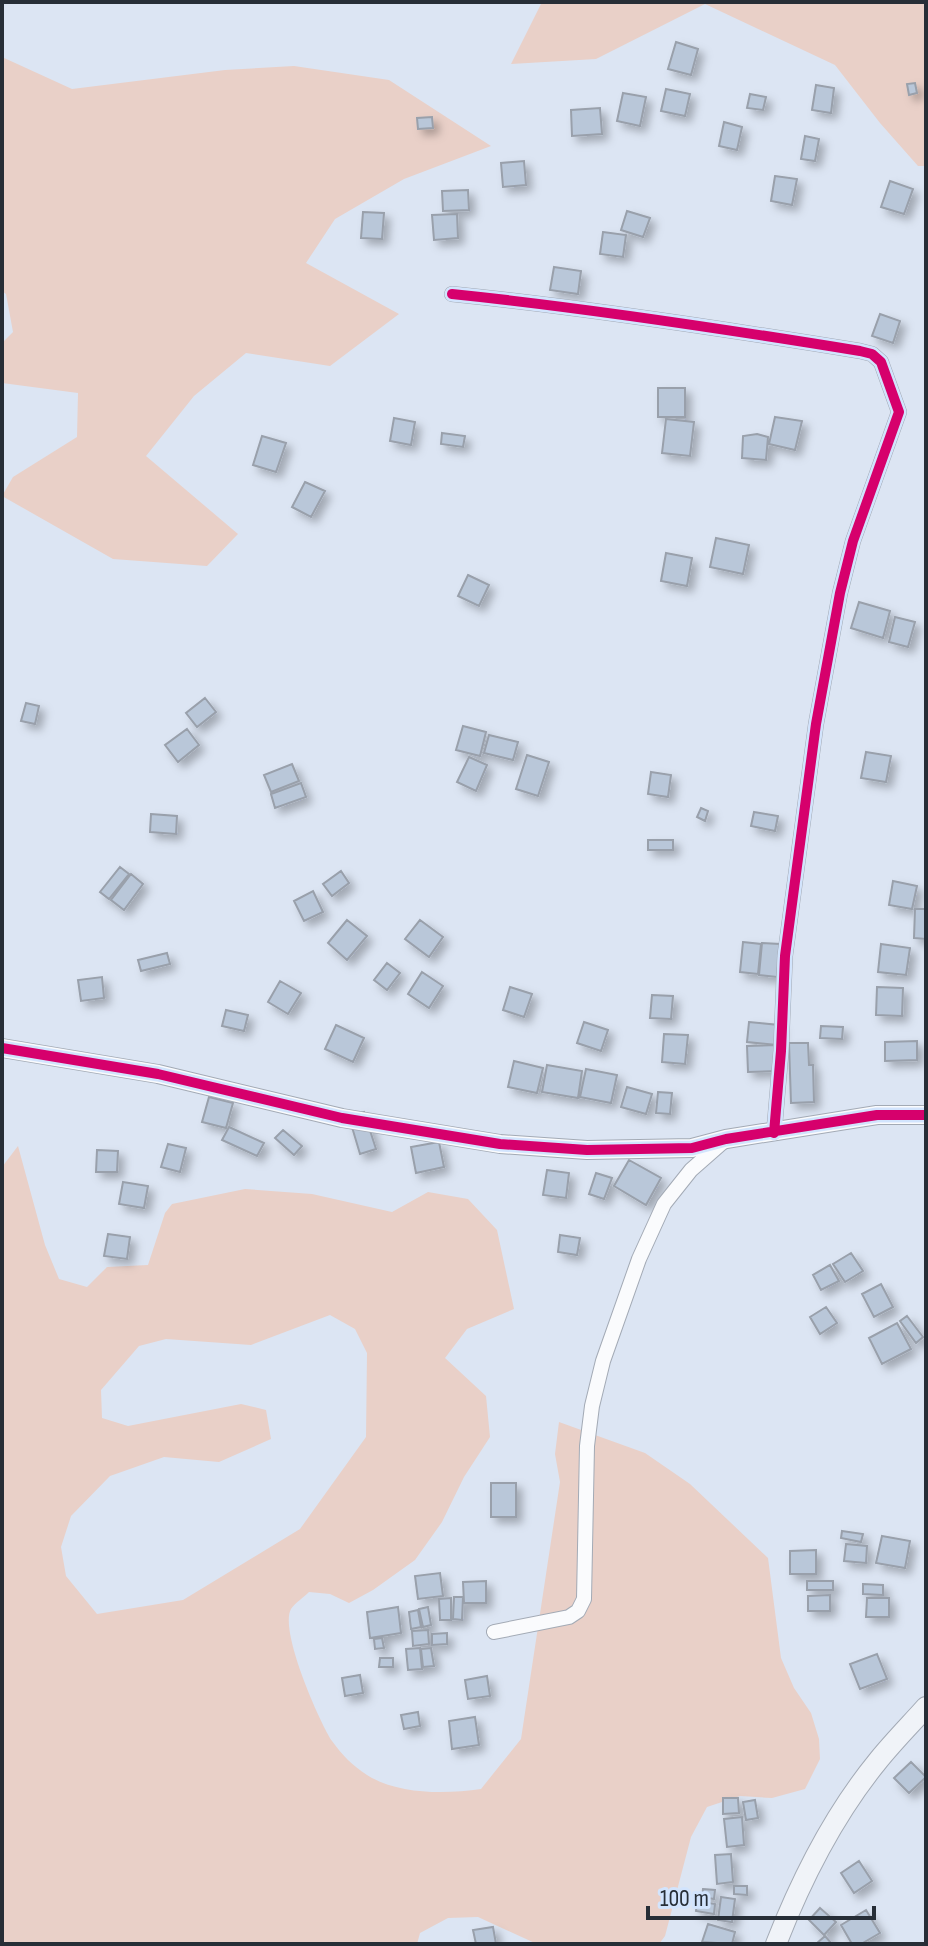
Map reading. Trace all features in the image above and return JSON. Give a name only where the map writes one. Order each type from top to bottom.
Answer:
[{"type":"main road","points":[[776,1944],[803,1880],[835,1822],[876,1762],[926,1707]]},
{"type":"street","points":[[452,294],[581,307],[724,329],[860,351],[872,354],[881,362],[899,412],[850,554],[816,724],[785,956],[774,1133]]},
{"type":"street","points":[[2,1048],[158,1074],[342,1118],[500,1144],[587,1150],[692,1148],[726,1139],[877,1115],[926,1115]]},
{"type":"street","points":[[494,1632],[569,1617],[578,1611],[584,1599],[587,1446],[592,1406],[603,1361],[639,1259],[664,1204],[691,1170],[726,1139]]},
{"type":"shaded area","points":[[542,2],[926,2],[926,166],[918,166],[835,65],[705,4],[596,59],[511,64]]},
{"type":"shaded area","points":[[2,57],[72,89],[225,70],[294,66],[389,80],[491,146],[404,179],[335,219],[306,263],[399,314],[330,366],[246,353],[194,396],[146,456],[238,534],[207,566],[113,559],[2,496],[13,477],[77,437],[78,393],[2,383],[2,343],[13,332],[6,294],[2,291]]},
{"type":"shaded area","points":[[18,1146],[45,1245],[59,1279],[87,1287],[107,1267],[148,1265],[165,1213],[172,1204],[245,1189],[312,1194],[392,1212],[428,1192],[468,1199],[497,1230],[514,1309],[467,1329],[445,1358],[486,1396],[490,1437],[464,1477],[442,1522],[415,1560],[349,1603],[330,1594],[309,1592],[297,1602],[291,1609],[289,1620],[295,1655],[310,1696],[332,1741],[357,1768],[380,1782],[408,1790],[453,1792],[481,1789],[521,1739],[560,1482],[555,1454],[559,1422],[645,1453],[690,1484],[768,1558],[781,1658],[794,1688],[811,1713],[819,1739],[820,1759],[805,1789],[772,1798],[740,1796],[707,1807],[691,1837],[665,1936],[659,1944],[537,1944],[478,1917],[448,1918],[420,1933],[417,1944],[2,1944],[2,1167]],"holes":[[[330,1315],[355,1329],[367,1353],[366,1437],[300,1529],[183,1600],[97,1614],[66,1576],[61,1547],[71,1516],[110,1476],[164,1457],[219,1462],[271,1439],[266,1410],[241,1404],[128,1426],[102,1418],[101,1390],[139,1346],[166,1339],[251,1345]]]},
{"type":"building","points":[[676,42],[698,49],[691,75],[668,69]]},
{"type":"building","points":[[915,83],[917,93],[909,95],[907,84]]},
{"type":"building","points":[[816,85],[834,88],[831,113],[812,110]]},
{"type":"building","points":[[666,89],[690,94],[685,116],[661,111]]},
{"type":"building","points":[[623,93],[646,97],[640,126],[617,121]]},
{"type":"building","points":[[750,94],[766,97],[763,110],[747,108]]},
{"type":"building","points":[[600,108],[602,134],[572,136],[571,110]]},
{"type":"building","points":[[432,117],[433,128],[418,129],[417,118]]},
{"type":"building","points":[[724,122],[742,127],[737,150],[719,146]]},
{"type":"building","points":[[805,136],[819,139],[815,161],[801,159]]},
{"type":"building","points":[[524,161],[526,185],[503,187],[501,163]]},
{"type":"building","points":[[775,176],[797,179],[792,205],[771,201]]},
{"type":"building","points":[[890,181],[913,189],[904,214],[881,207]]},
{"type":"building","points":[[468,190],[469,210],[443,211],[442,191]]},
{"type":"building","points":[[627,211],[650,218],[643,237],[621,230]]},
{"type":"building","points":[[363,212],[384,213],[382,239],[361,238]]},
{"type":"building","points":[[457,214],[458,238],[434,240],[432,215]]},
{"type":"building","points":[[603,232],[626,235],[623,257],[600,254]]},
{"type":"building","points":[[554,267],[581,271],[578,294],[550,290]]},
{"type":"building","points":[[880,314],[900,321],[893,343],[872,336]]},
{"type":"building","points":[[658,388],[685,388],[685,417],[658,417]]},
{"type":"building","points":[[775,417],[802,421],[795,450],[769,444]]},
{"type":"building","points":[[394,418],[415,422],[411,445],[390,441]]},
{"type":"building","points":[[666,419],[694,422],[690,456],[662,453]]},
{"type":"building","points":[[442,433],[465,436],[463,447],[441,444]]},
{"type":"building","points":[[757,434],[768,437],[766,460],[742,458],[743,436]]},
{"type":"building","points":[[262,436],[286,443],[276,472],[253,465]]},
{"type":"building","points":[[305,482],[325,491],[311,517],[292,507]]},
{"type":"building","points":[[716,538],[749,545],[743,574],[710,567]]},
{"type":"building","points":[[666,553],[692,558],[687,586],[661,581]]},
{"type":"building","points":[[468,575],[489,585],[479,606],[458,596]]},
{"type":"building","points":[[859,602],[890,611],[883,638],[851,628]]},
{"type":"building","points":[[895,617],[915,622],[908,647],[889,642]]},
{"type":"building","points":[[205,698],[216,712],[197,727],[186,713]]},
{"type":"building","points":[[26,703],[39,706],[35,724],[21,721]]},
{"type":"building","points":[[463,726],[486,732],[480,756],[456,750]]},
{"type":"building","points":[[187,729],[199,745],[178,762],[165,745]]},
{"type":"building","points":[[489,735],[518,742],[513,760],[484,753]]},
{"type":"building","points":[[866,752],[891,756],[886,782],[861,778]]},
{"type":"building","points":[[527,755],[549,762],[538,796],[516,789]]},
{"type":"building","points":[[469,757],[487,765],[476,791],[457,782]]},
{"type":"building","points":[[292,764],[299,781],[271,792],[264,775]]},
{"type":"building","points":[[651,772],[671,775],[668,797],[648,794]]},
{"type":"building","points":[[301,783],[306,797],[275,808],[271,794]]},
{"type":"building","points":[[701,808],[708,811],[705,821],[697,817]]},
{"type":"building","points":[[754,812],[778,816],[775,831],[751,826]]},
{"type":"building","points":[[151,814],[177,816],[176,834],[150,832]]},
{"type":"building","points":[[648,840],[673,840],[673,850],[648,850]]},
{"type":"building","points":[[120,867],[129,874],[109,899],[100,892]]},
{"type":"building","points":[[341,871],[349,883],[332,896],[323,884]]},
{"type":"building","points":[[131,874],[143,884],[124,910],[111,900]]},
{"type":"building","points":[[893,881],[917,886],[912,909],[889,905]]},
{"type":"building","points":[[313,891],[323,912],[304,921],[294,901]]},
{"type":"building","points":[[915,909],[926,909],[926,939],[914,938]]},
{"type":"building","points":[[347,920],[367,936],[347,960],[328,943]]},
{"type":"building","points":[[420,920],[443,937],[429,957],[405,939]]},
{"type":"building","points":[[743,942],[761,944],[758,974],[740,972]]},
{"type":"building","points":[[762,943],[780,944],[777,977],[759,975]]},
{"type":"building","points":[[881,944],[910,948],[906,975],[878,972]]},
{"type":"building","points":[[167,953],[170,964],[141,971],[138,960]]},
{"type":"building","points":[[387,963],[400,973],[387,990],[374,980]]},
{"type":"building","points":[[422,972],[443,986],[429,1008],[408,994]]},
{"type":"building","points":[[102,977],[104,998],[81,1001],[78,980]]},
{"type":"building","points":[[280,981],[301,993],[288,1014],[268,1002]]},
{"type":"building","points":[[510,987],[532,994],[524,1017],[503,1010]]},
{"type":"building","points":[[877,987],[903,988],[902,1016],[876,1015]]},
{"type":"building","points":[[652,995],[673,996],[671,1019],[650,1018]]},
{"type":"building","points":[[226,1010],[248,1015],[244,1031],[222,1026]]},
{"type":"building","points":[[584,1022],[608,1030],[601,1051],[577,1043]]},
{"type":"building","points":[[749,1022],[779,1025],[777,1045],[747,1042]]},
{"type":"building","points":[[336,1025],[364,1038],[353,1062],[325,1049]]},
{"type":"building","points":[[821,1026],[843,1027],[842,1039],[820,1038]]},
{"type":"building","points":[[664,1034],[688,1035],[685,1064],[662,1062]]},
{"type":"building","points":[[917,1041],[917,1060],[885,1061],[885,1042]]},
{"type":"building","points":[[789,1043],[808,1043],[809,1065],[813,1065],[814,1102],[791,1103]]},
{"type":"building","points":[[777,1045],[777,1071],[748,1072],[747,1046]]},
{"type":"building","points":[[514,1061],[543,1068],[537,1093],[508,1087]]},
{"type":"building","points":[[547,1065],[582,1071],[578,1098],[542,1092]]},
{"type":"building","points":[[586,1069],[617,1075],[611,1103],[580,1097]]},
{"type":"building","points":[[627,1087],[652,1094],[646,1114],[621,1107]]},
{"type":"building","points":[[658,1092],[672,1093],[670,1114],[656,1113]]},
{"type":"building","points":[[209,1097],[233,1103],[226,1128],[202,1122]]},
{"type":"building","points":[[364,1112],[376,1149],[360,1154],[349,1117]]},
{"type":"building","points":[[229,1127],[264,1143],[257,1156],[222,1140]]},
{"type":"building","points":[[283,1130],[302,1146],[294,1155],[275,1138]]},
{"type":"building","points":[[439,1142],[444,1167],[416,1173],[411,1147]]},
{"type":"building","points":[[168,1144],[186,1148],[180,1172],[161,1167]]},
{"type":"building","points":[[97,1150],[118,1151],[117,1172],[96,1172]]},
{"type":"building","points":[[629,1160],[661,1178],[646,1205],[614,1186]]},
{"type":"building","points":[[547,1170],[569,1173],[566,1198],[543,1195]]},
{"type":"building","points":[[596,1173],[612,1178],[604,1199],[589,1194]]},
{"type":"building","points":[[123,1182],[148,1186],[144,1208],[119,1204]]},
{"type":"building","points":[[108,1234],[130,1237],[127,1259],[104,1256]]},
{"type":"building","points":[[560,1235],[580,1238],[577,1255],[558,1252]]},
{"type":"building","points":[[851,1253],[863,1271],[845,1282],[833,1264]]},
{"type":"building","points":[[830,1265],[839,1281],[821,1290],[813,1275]]},
{"type":"building","points":[[881,1284],[893,1307],[874,1317],[862,1294]]},
{"type":"building","points":[[826,1307],[837,1323],[820,1334],[810,1317]]},
{"type":"building","points":[[907,1316],[923,1337],[916,1343],[900,1321]]},
{"type":"building","points":[[897,1323],[911,1349],[882,1364],[869,1338]]},
{"type":"building","points":[[491,1483],[516,1483],[516,1517],[491,1517]]},
{"type":"building","points":[[842,1531],[863,1534],[861,1542],[841,1538]]},
{"type":"building","points":[[882,1536],[910,1541],[905,1568],[876,1563]]},
{"type":"building","points":[[846,1544],[867,1546],[866,1563],[844,1561]]},
{"type":"building","points":[[816,1550],[816,1574],[790,1574],[790,1551]]},
{"type":"building","points":[[440,1573],[443,1596],[418,1599],[415,1576]]},
{"type":"building","points":[[486,1581],[486,1603],[464,1603],[463,1582]]},
{"type":"building","points":[[807,1581],[833,1581],[833,1590],[807,1590]]},
{"type":"building","points":[[863,1584],[883,1585],[883,1595],[863,1594]]},
{"type":"building","points":[[830,1595],[830,1611],[808,1611],[808,1596]]},
{"type":"building","points":[[454,1597],[463,1597],[462,1620],[453,1619]]},
{"type":"building","points":[[451,1598],[451,1620],[440,1620],[439,1599]]},
{"type":"building","points":[[867,1598],[889,1598],[889,1617],[866,1617]]},
{"type":"building","points":[[398,1607],[401,1633],[370,1638],[367,1612]]},
{"type":"building","points":[[428,1607],[431,1625],[423,1627],[419,1609]]},
{"type":"building","points":[[418,1610],[421,1627],[411,1629],[409,1612]]},
{"type":"building","points":[[428,1630],[429,1644],[413,1646],[412,1631]]},
{"type":"building","points":[[447,1633],[447,1644],[432,1645],[432,1634]]},
{"type":"building","points":[[382,1638],[384,1648],[375,1649],[374,1639]]},
{"type":"building","points":[[420,1648],[422,1669],[408,1670],[406,1649]]},
{"type":"building","points":[[431,1648],[434,1666],[423,1667],[421,1649]]},
{"type":"building","points":[[877,1654],[887,1679],[860,1689],[850,1664]]},
{"type":"building","points":[[380,1658],[393,1658],[393,1667],[379,1667]]},
{"type":"building","points":[[360,1675],[363,1693],[345,1696],[342,1678]]},
{"type":"building","points":[[487,1676],[490,1696],[468,1699],[465,1680]]},
{"type":"building","points":[[418,1712],[420,1726],[404,1729],[401,1715]]},
{"type":"building","points":[[475,1717],[479,1745],[452,1749],[449,1721]]},
{"type":"building","points":[[911,1762],[926,1777],[909,1793],[894,1778]]},
{"type":"building","points":[[723,1798],[738,1798],[739,1813],[723,1814]]},
{"type":"building","points":[[755,1800],[758,1818],[746,1820],[743,1802]]},
{"type":"building","points":[[742,1817],[744,1845],[727,1847],[724,1819]]},
{"type":"building","points":[[731,1854],[733,1882],[717,1884],[715,1855]]},
{"type":"building","points":[[859,1861],[872,1881],[854,1893],[841,1873]]},
{"type":"building","points":[[734,1886],[747,1886],[747,1895],[734,1894]]},
{"type":"building","points":[[703,1889],[715,1890],[714,1899],[702,1897]]},
{"type":"building","points":[[721,1897],[735,1899],[732,1922],[718,1920]]},
{"type":"building","points":[[697,1901],[715,1904],[714,1914],[696,1911]]},
{"type":"building","points":[[820,1908],[836,1922],[824,1935],[809,1920]]},
{"type":"building","points":[[866,1910],[880,1933],[861,1944],[852,1944],[841,1925]]},
{"type":"building","points":[[708,1924],[735,1932],[732,1944],[702,1942]]},
{"type":"building","points":[[493,1927],[496,1944],[476,1944],[473,1930]]},
{"type":"building","points":[[825,1936],[832,1944],[816,1944]]},
{"type":"cycle path","points":[[452,294],[606,312],[860,351],[872,354],[881,362],[899,412],[853,541],[840,593],[816,724],[785,956],[774,1133]]},
{"type":"cycle path","points":[[2,1048],[158,1074],[342,1118],[500,1144],[587,1150],[692,1148],[726,1139],[877,1115],[926,1115]]}]
